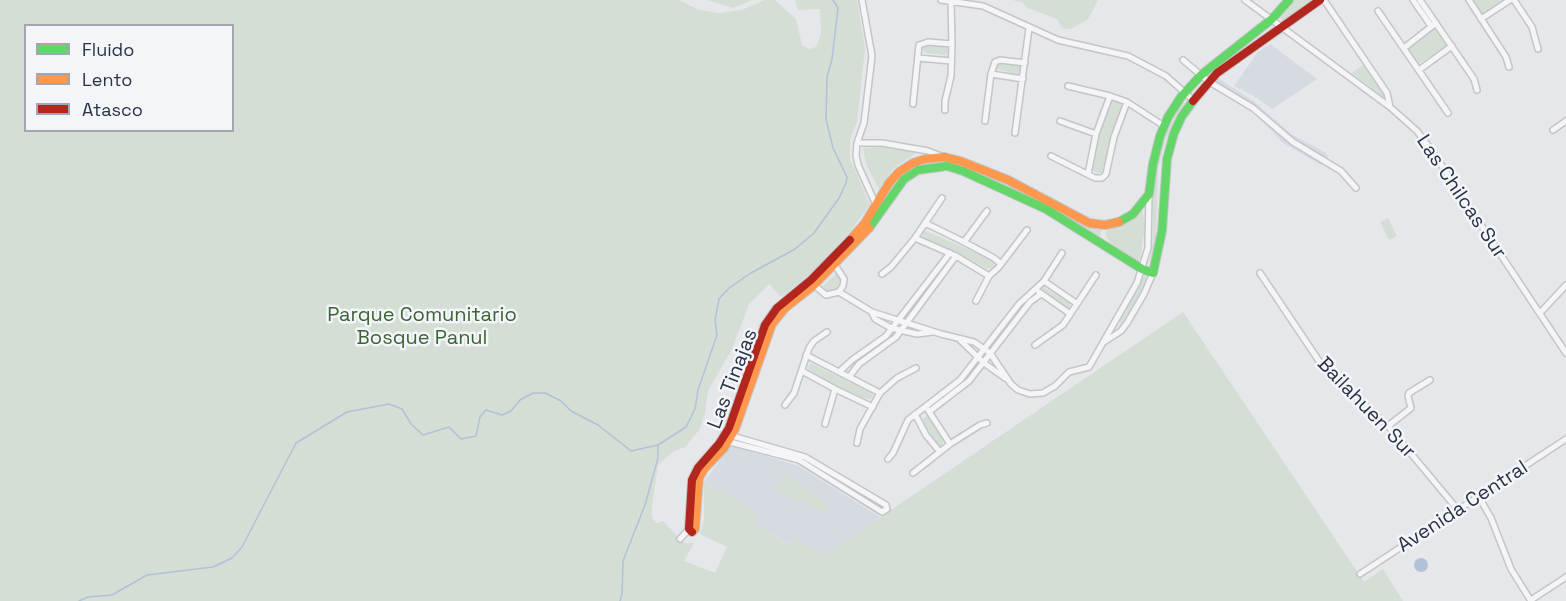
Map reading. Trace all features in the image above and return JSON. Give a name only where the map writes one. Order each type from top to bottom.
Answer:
[{"type":"street","points":[[862,0],[872,56],[864,123],[857,143],[857,162],[878,209]]},
{"type":"street","points":[[941,0],[991,8],[1029,28],[1067,43],[1128,56],[1158,72],[1193,100]]},
{"type":"street","name":"Las Chilcas Sur","points":[[1245,0],[1410,124],[1427,143],[1566,353]]},
{"type":"street","points":[[960,340],[978,358],[1022,392],[1039,394],[1051,389],[1069,372],[1089,367],[1137,284],[1142,269],[1150,234],[1149,194],[1153,164],[1164,126],[1173,109],[1201,75],[1272,19],[1290,0]]},
{"type":"street","points":[[1103,342],[1121,331],[1128,323],[1153,273],[1160,246],[1168,150],[1177,125],[1208,81],[1234,59],[1322,0],[1387,93],[1390,107]]},
{"type":"street","points":[[1413,0],[1452,46],[1474,79],[1477,90]]},
{"type":"street","points":[[1420,0],[1434,25]]},
{"type":"street","points":[[1469,0],[1506,57],[1509,67]]},
{"type":"street","points":[[1481,19],[1512,0],[1532,27],[1538,49]]},
{"type":"street","points":[[945,110],[951,76],[951,1]]},
{"type":"street","points":[[1378,11],[1448,113]]},
{"type":"street","points":[[1404,48],[1434,25]]},
{"type":"street","points":[[1016,133],[1029,28]]},
{"type":"street","points":[[913,104],[919,45],[923,43],[952,44]]},
{"type":"street","points":[[1419,70],[1452,46]]},
{"type":"street","points":[[918,58],[951,61]]},
{"type":"street","points":[[985,121],[992,66],[1000,60],[1025,63]]},
{"type":"street","points":[[1183,60],[1208,81],[1238,97],[1293,142],[1341,171],[1356,188]]},
{"type":"street","points":[[991,74],[1023,79]]},
{"type":"street","points":[[1068,86],[1127,102],[1164,126]]},
{"type":"street","points":[[1088,174],[1096,134],[1110,96]]},
{"type":"street","points":[[1051,156],[1099,178],[1106,174],[1114,137],[1127,102]]},
{"type":"street","points":[[1060,121],[1096,134]]},
{"type":"street","points":[[1553,130],[1566,121]]},
{"type":"street","points":[[857,143],[882,143],[928,151],[974,165],[1008,180],[1089,223],[1108,225]]},
{"type":"street","points":[[911,148],[918,153],[919,161]]},
{"type":"street","points":[[878,209],[895,176],[919,161],[944,157]]},
{"type":"street","points":[[878,209],[908,176],[924,168],[947,166],[1015,193],[1046,209],[1142,269],[1153,273]]},
{"type":"street","points":[[1105,245],[1102,232],[1108,225],[1128,217],[1149,194]]},
{"type":"street","points":[[882,274],[891,267],[915,238],[942,198]]},
{"type":"street","name":"Las Tinajas","points":[[689,529],[692,532],[695,529],[699,478],[727,437],[772,324],[785,308],[835,265],[878,209]]},
{"type":"street","name":"Las Tinajas","points":[[727,437],[760,338],[769,319],[782,304],[836,255],[878,209]]},
{"type":"street","points":[[964,242],[987,211]]},
{"type":"street","points":[[925,223],[994,258],[1001,264]]},
{"type":"street","points":[[976,301],[989,276],[1027,230]]},
{"type":"street","points":[[915,238],[956,256],[989,276]]},
{"type":"street","points":[[839,372],[886,336],[950,253]]},
{"type":"street","points":[[928,409],[960,380],[1019,304],[1044,281],[1062,254]]},
{"type":"street","points":[[849,377],[854,368],[896,337],[956,256]]},
{"type":"street","points":[[814,285],[826,295],[839,292],[844,279],[835,265]]},
{"type":"street","name":"Bailahuen Sur","points":[[1260,273],[1323,367],[1388,426],[1458,510]]},
{"type":"street","points":[[1035,345],[1059,328],[1096,275]]},
{"type":"street","points":[[1044,281],[1076,303]]},
{"type":"street","points":[[1540,314],[1566,285]]},
{"type":"street","points":[[1035,289],[1069,313]]},
{"type":"street","points":[[839,292],[872,312],[960,340],[974,342],[990,353],[1009,381]]},
{"type":"street","points":[[888,459],[908,420],[963,388],[1030,302],[1041,294]]},
{"type":"street","points":[[872,312],[875,319],[900,331],[917,334],[935,332]]},
{"type":"street","points":[[785,405],[794,393],[806,355],[814,341],[827,332]]},
{"type":"street","points":[[806,355],[880,393]]},
{"type":"street","points":[[857,443],[860,429],[880,393],[897,378],[916,368]]},
{"type":"street","points":[[802,371],[873,407]]},
{"type":"street","points":[[1388,426],[1411,408],[1409,393],[1430,380]]},
{"type":"street","points":[[825,424],[835,389]]},
{"type":"street","points":[[928,409],[950,444]]},
{"type":"street","points":[[915,414],[926,435],[940,452]]},
{"type":"street","points":[[913,473],[950,444],[980,424],[987,423]]},
{"type":"street","points":[[727,437],[805,457],[886,505],[887,510],[882,512],[799,460],[727,437]]},
{"type":"street","name":"Avenida Central","points":[[1360,574],[1566,439]]},
{"type":"street","points":[[1479,497],[1491,518],[1511,569],[1530,599]]},
{"type":"street","points":[[680,539],[689,529]]},
{"type":"street","points":[[1521,601],[1530,599],[1566,577]]},
{"type":"shaded area","points":[[1270,44],[1317,79],[1272,109],[1254,96],[1234,86],[1258,52]]},
{"type":"shaded area","points":[[1218,78],[1255,102],[1291,134],[1326,153],[1328,158],[1321,165],[1283,143],[1253,112],[1209,86]]},
{"type":"shaded area","points":[[731,445],[799,466],[880,517],[823,556],[796,540],[792,546],[752,523],[757,513],[704,482]]},
{"type":"green space","name":"Parque Comunitario Bosque Panul","points":[[0,0],[679,0],[699,10],[719,13],[742,10],[764,0],[775,0],[796,19],[802,45],[809,49],[816,47],[821,34],[820,9],[798,10],[795,0],[857,0],[865,49],[857,122],[850,139],[850,159],[870,205],[826,259],[802,281],[781,297],[769,284],[749,304],[732,349],[708,391],[700,429],[685,447],[674,451],[658,465],[652,518],[657,523],[663,521],[684,543],[694,543],[684,561],[715,573],[727,547],[700,534],[704,520],[704,482],[758,513],[752,523],[791,546],[796,539],[823,556],[1183,312],[1364,582],[1383,569],[1403,601],[0,601]]},
{"type":"green space","points":[[707,0],[753,0],[733,8]]},
{"type":"green space","points":[[1012,0],[1098,0],[1088,19],[1071,29],[1062,28],[1057,19],[1028,8],[1022,2]]},
{"type":"green space","points":[[1294,0],[1314,0],[1282,21],[1280,15]]},
{"type":"green space","points":[[1474,0],[1506,0],[1480,15]]},
{"type":"green space","points":[[1433,28],[1444,40],[1446,47],[1418,64],[1407,48]]},
{"type":"green space","points":[[924,45],[946,46],[949,52],[945,55],[926,53],[921,48]]},
{"type":"green space","points":[[1000,62],[1023,66],[1021,75],[996,69]]},
{"type":"green space","points":[[1363,65],[1386,96],[1385,98],[1352,73]]},
{"type":"green space","points":[[1113,99],[1123,105],[1113,129],[1102,173],[1097,173],[1092,170],[1095,152],[1107,108]]},
{"type":"green space","points":[[1182,100],[1184,104],[1165,142],[1158,169],[1156,242],[1149,266],[1153,239],[1155,168],[1163,137]]},
{"type":"green space","points":[[882,147],[916,153],[894,168],[879,189],[866,164],[863,148]]},
{"type":"green space","points":[[949,160],[979,170],[1102,228],[1100,237],[965,169],[918,168],[882,202],[893,183],[907,169],[925,161]]},
{"type":"green space","points":[[1142,207],[1145,226],[1140,260],[1137,262],[1110,243],[1105,234],[1110,226]]},
{"type":"green space","points":[[1388,218],[1397,236],[1389,240],[1380,222]]},
{"type":"green space","points":[[926,231],[988,258],[995,267],[987,269],[923,238],[922,232]]},
{"type":"green space","points":[[839,271],[842,278],[838,289],[828,291],[821,288]]},
{"type":"green space","points":[[1146,276],[1142,291],[1121,324],[1120,321],[1143,277]]},
{"type":"green space","points":[[1043,287],[1070,302],[1070,307],[1067,309],[1040,290]]},
{"type":"green space","points":[[810,363],[872,393],[873,396],[870,399],[864,398],[833,385],[808,369]]},
{"type":"green space","points":[[928,415],[943,439],[942,446],[939,446],[925,426],[923,419]]},
{"type":"green space","points":[[783,474],[812,490],[803,505],[775,489]]},
{"type":"green space","points":[[811,495],[829,505],[824,514],[806,504]]},
{"type":"water","points":[[1418,558],[1424,558],[1428,565],[1424,572],[1418,572],[1414,568],[1414,562]]},
{"type":"waterway","points":[[79,601],[88,597],[112,595],[147,575],[213,567],[232,558],[242,547],[296,443],[347,412],[389,404],[402,409],[411,424],[423,435],[449,427],[461,439],[476,436],[480,417],[486,410],[502,415],[511,411],[520,400],[533,393],[545,393],[561,401],[571,411],[598,425],[631,451],[658,445],[686,427],[695,409],[698,390],[717,335],[715,320],[719,299],[729,288],[795,249],[814,233],[839,198],[846,183],[847,177],[833,148],[826,119],[827,77],[832,59],[838,8],[833,0]]},
{"type":"waterway","points":[[620,601],[623,561],[645,505],[658,458],[658,446]]},
{"type":"traffic: fast","points":[[1119,222],[1133,214],[1149,194],[1160,136],[1168,117],[1181,97],[1201,75],[1272,19],[1289,0]]},
{"type":"traffic: fast","points":[[869,228],[904,179],[918,170],[947,166],[1046,209],[1142,269],[1153,273],[1162,231],[1167,159],[1174,133],[1182,116],[1193,101]]},
{"type":"traffic: slow","points":[[850,240],[865,223],[889,183],[899,172],[913,163],[944,157],[1008,180],[1089,223],[1105,225],[1119,222]]},
{"type":"traffic: slow","points":[[692,532],[695,529],[699,478],[704,469],[724,448],[735,429],[772,324],[785,308],[814,285],[869,228]]},
{"type":"traffic: jam","points":[[1193,101],[1217,73],[1320,0]]},
{"type":"traffic: jam","points":[[692,532],[689,529],[692,480],[698,468],[719,444],[729,428],[765,325],[777,308],[811,280],[850,240]]}]
